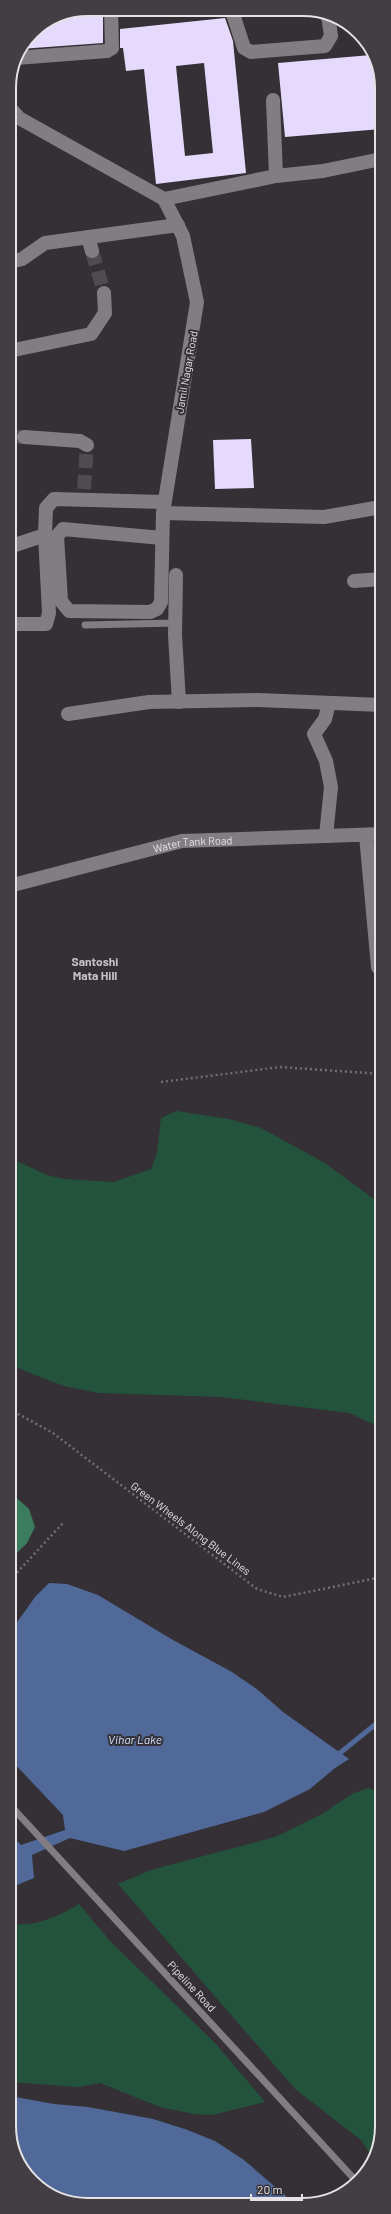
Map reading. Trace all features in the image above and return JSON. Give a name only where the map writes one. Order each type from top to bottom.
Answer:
[{"type":"street","points":[[22,58],[107,51],[112,48],[111,16]]},
{"type":"street","points":[[233,16],[244,48],[251,52],[325,46],[331,36],[329,21]]},
{"type":"street","points":[[273,100],[276,176]]},
{"type":"street","points":[[16,115],[19,118],[164,199],[276,176],[323,171],[375,160]]},
{"type":"street","name":"Jamil Nagar Road","points":[[162,538],[63,529],[57,536],[61,601],[65,608],[69,611],[150,612],[157,609],[161,602],[164,507],[197,302],[183,236],[164,199]]},
{"type":"street","points":[[16,260],[22,259],[45,243],[178,225]]},
{"type":"street","points":[[88,237],[92,252]]},
{"type":"street","points":[[16,350],[91,334],[105,313],[104,293]]},
{"type":"street","points":[[24,437],[80,441],[87,445]]},
{"type":"street","points":[[16,624],[46,624],[49,613],[45,535],[46,508],[54,500],[84,494],[164,507],[324,517],[375,508]]},
{"type":"street","points":[[16,545],[45,535]]},
{"type":"street","points":[[176,575],[179,702]]},
{"type":"street","points":[[354,581],[375,580]]},
{"type":"street","points":[[68,714],[149,702],[258,700],[375,705]]},
{"type":"street","points":[[326,836],[331,787],[326,761],[314,734],[324,719],[329,703]]},
{"type":"street","points":[[366,834],[375,934]]},
{"type":"street","name":"Water Tank Road","points":[[16,884],[182,841],[375,834]]},
{"type":"lane","points":[[85,625],[176,623]]},
{"type":"lane","name":"Pipeline Road","points":[[16,1812],[353,2178]]},
{"type":"path","points":[[161,1082],[280,1067],[375,1074]]},
{"type":"path","name":"Green Wheels Along Blue Lines","points":[[16,1412],[53,1433],[257,1589],[283,1597],[375,1578]]},
{"type":"path","points":[[16,1574],[63,1524]]},
{"type":"green space","points":[[176,1111],[229,1119],[261,1128],[325,1163],[375,1200],[375,1425],[349,1413],[222,1397],[98,1393],[64,1386],[16,1366],[16,1161],[47,1175],[65,1179],[114,1182],[151,1169],[157,1153],[161,1118]]},
{"type":"green space","points":[[16,1497],[29,1509],[35,1527],[27,1543],[16,1554]]},
{"type":"green space","points":[[368,1788],[375,1790],[375,2126],[373,2145],[370,2153],[361,2140],[295,2089],[118,1884],[151,1870],[275,1837],[322,1814],[352,1794]]},
{"type":"green space","points":[[79,1904],[111,1942],[216,2044],[265,2102],[212,2115],[194,2114],[160,2107],[100,2083],[79,2087],[16,2082],[16,1925],[29,1924],[46,1920]]},
{"type":"water","name":"Vihar Lake","points":[[49,1583],[67,1584],[98,1595],[173,1640],[232,1672],[258,1690],[283,1712],[349,1759],[335,1768],[310,1789],[264,1812],[124,1851],[70,1838],[32,1855],[34,1878],[16,1886],[16,1840],[21,1845],[65,1830],[63,1815],[16,1765],[16,1624],[35,1597]]},
{"type":"water","points":[[16,2097],[54,2104],[88,2107],[153,2119],[185,2129],[215,2141],[244,2160],[288,2198],[74,2197],[60,2193],[40,2180],[23,2158],[17,2140]]},
{"type":"building","points":[[83,16],[103,16],[103,43],[28,48],[40,34],[60,21]]},
{"type":"building","points":[[225,18],[233,41],[246,173],[156,184],[144,69],[126,71],[123,48],[120,48],[120,29]],"holes":[[[204,63],[213,153],[185,156],[176,66]]]},
{"type":"building","points":[[367,55],[373,69],[374,78],[375,130],[285,137],[278,63]]},
{"type":"building","points":[[251,439],[254,488],[215,489],[213,440]]},
{"type":"waterway","points":[[335,1754],[340,1753],[375,1725]]},
{"type":"tunnel","points":[[92,251],[104,293]]},
{"type":"tunnel","points":[[16,436],[24,437]]},
{"type":"tunnel","points":[[84,489],[87,445]]},
{"type":"district","name":"Santoshi Mata Hill","points":[[95,968]]}]
